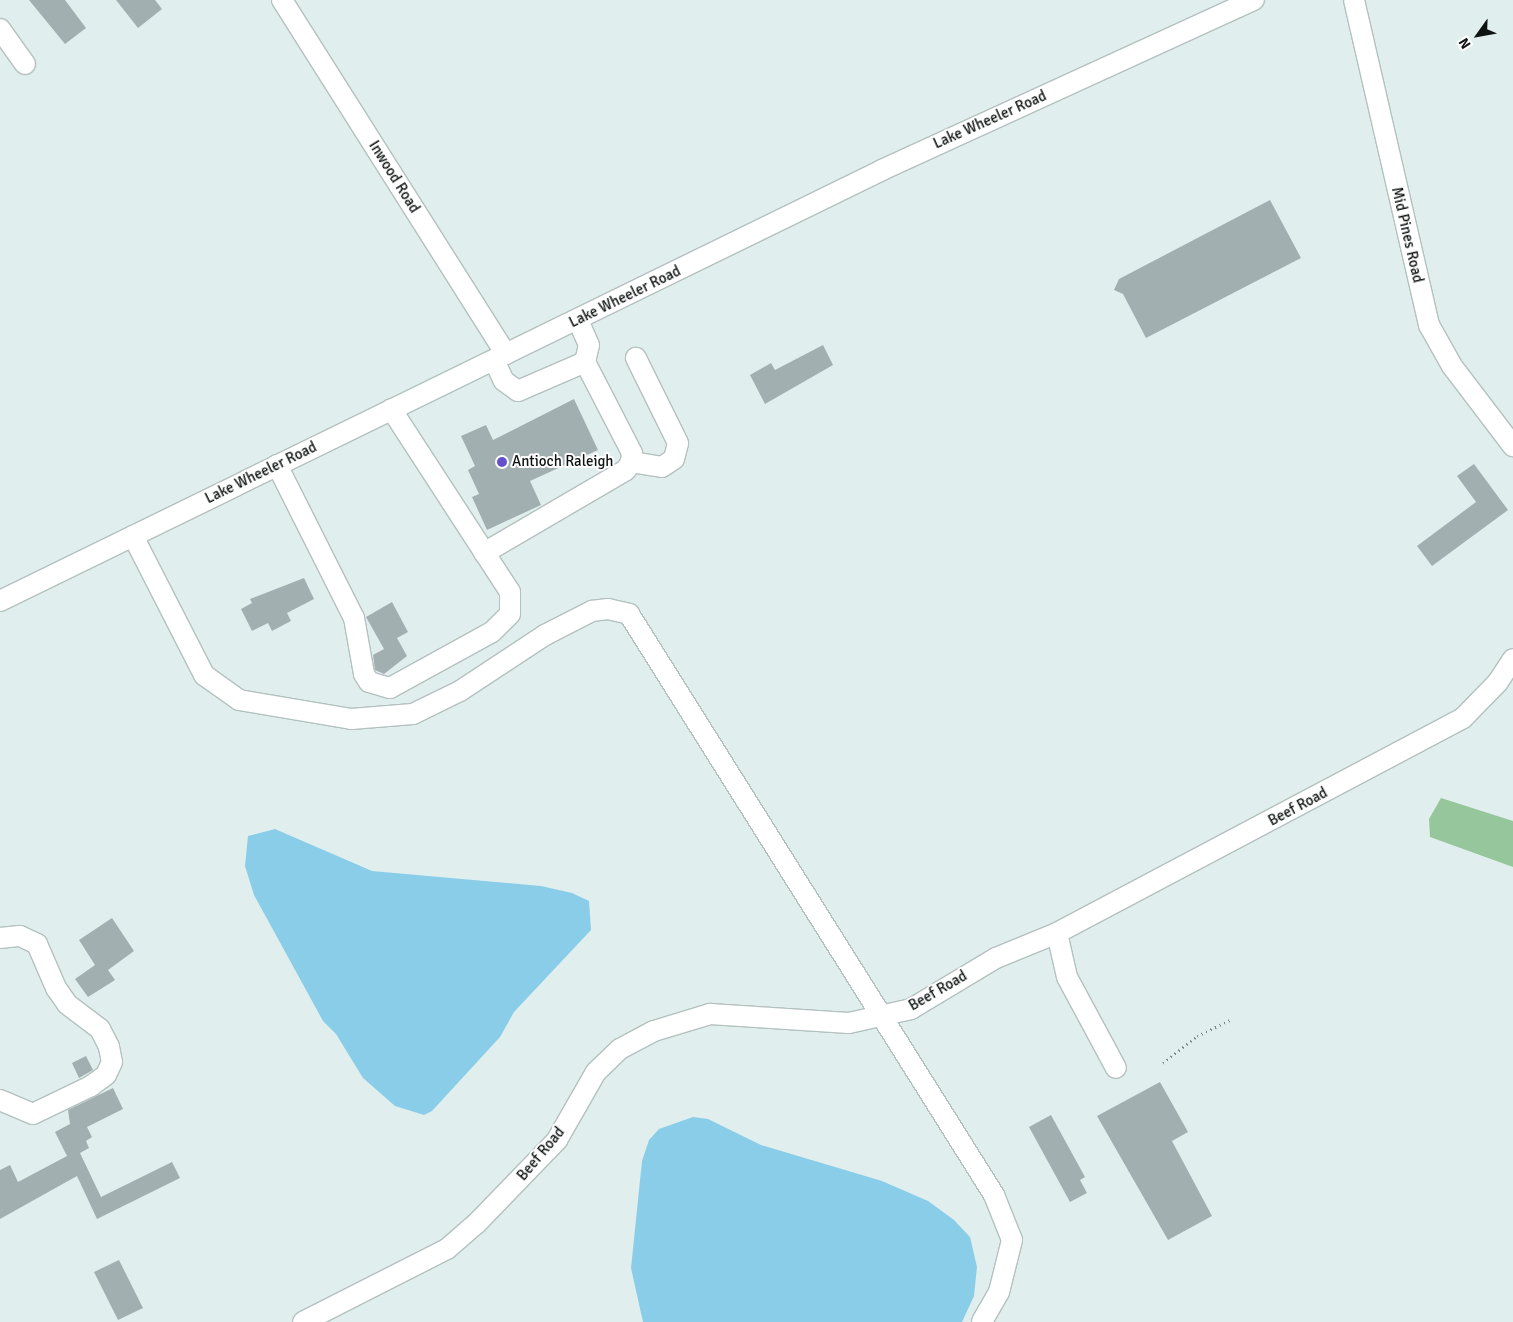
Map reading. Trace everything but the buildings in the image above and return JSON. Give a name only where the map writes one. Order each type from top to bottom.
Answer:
[{"type":"street","name":"Inwood Road","points":[[282,0],[500,357],[504,381],[518,391],[585,362]]},
{"type":"street","name":"Lake Wheeler Road","points":[[0,601],[890,166],[1254,0]]},
{"type":"street","name":"Mid Pines Road","points":[[1354,0],[1364,29],[1429,325],[1452,366],[1513,446]]},
{"type":"street","points":[[0,29],[26,64]]},
{"type":"street","points":[[484,553],[626,470],[632,462],[632,453],[585,362],[590,345],[578,320]]},
{"type":"street","points":[[632,462],[662,467],[674,458],[678,443],[636,358]]},
{"type":"street","points":[[277,465],[354,618],[364,674],[369,682],[380,687],[390,688],[492,632],[510,614],[510,592],[391,410]]},
{"type":"street","points":[[133,536],[204,675],[239,700],[351,719],[413,714],[460,691],[545,635],[592,611],[608,609],[629,614],[994,1195],[1012,1240],[999,1292],[982,1322]]},
{"type":"street","name":"Beef Road","points":[[303,1322],[447,1249],[476,1224],[557,1140],[596,1072],[620,1050],[654,1031],[710,1014],[849,1023],[883,1017],[911,1009],[996,958],[1057,933],[1463,718],[1498,682],[1513,659]]},
{"type":"street","points":[[1057,933],[1067,977],[1116,1068]]},
{"type":"street","points":[[0,938],[20,936],[37,944],[56,988],[66,1004],[100,1029],[110,1047],[112,1062],[106,1075],[91,1086],[33,1114],[0,1100]]},
{"type":"path","points":[[1163,1063],[1197,1036],[1232,1019]]},
{"type":"green space","points":[[1441,798],[1513,821],[1513,867],[1430,837],[1429,819]]},
{"type":"water","points":[[275,829],[372,871],[541,886],[572,893],[589,901],[591,930],[514,1012],[500,1037],[432,1111],[424,1115],[395,1106],[363,1078],[336,1034],[323,1021],[254,895],[245,866],[248,836]]},
{"type":"water","points":[[693,1117],[708,1119],[761,1145],[882,1181],[928,1201],[954,1220],[970,1237],[977,1267],[974,1296],[962,1322],[643,1322],[631,1268],[642,1161],[649,1140],[659,1129]]},
{"type":"place","name":"Antioch Raleigh","points":[[502,462]]}]
